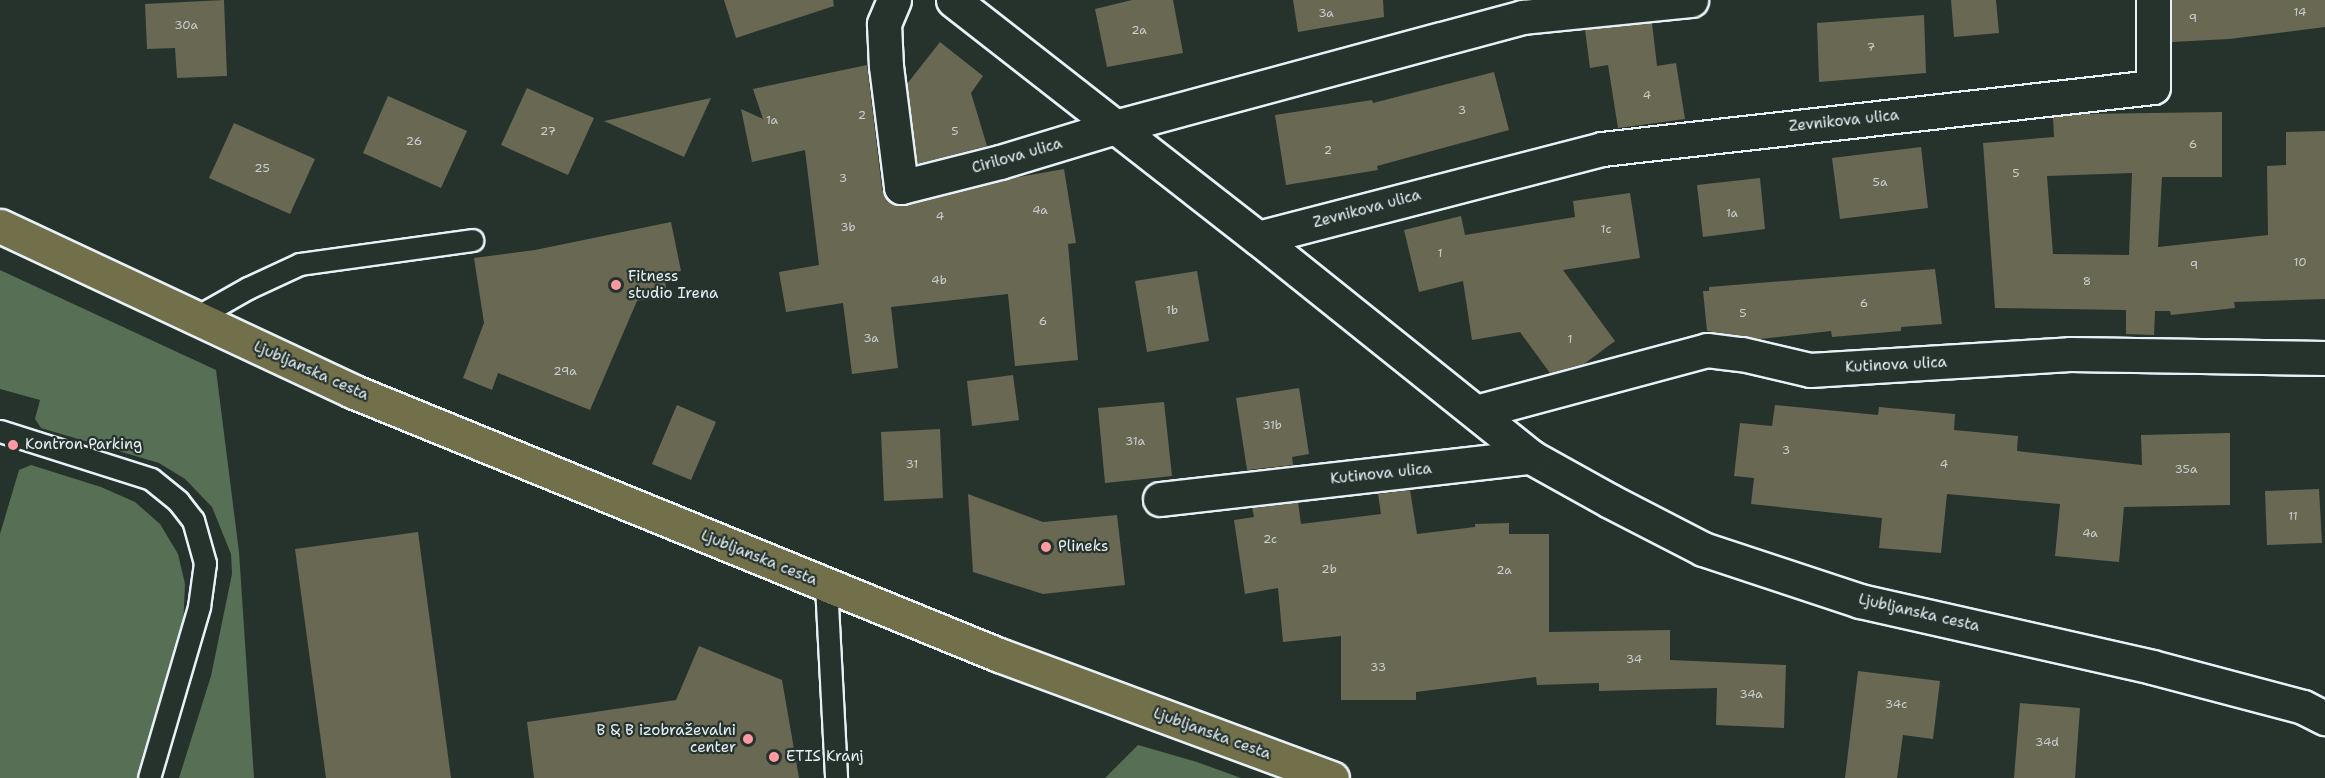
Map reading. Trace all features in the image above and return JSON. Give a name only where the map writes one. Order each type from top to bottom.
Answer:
[{"type":"main road","name":"Ljubljanska cesta","points":[[0,226],[352,391],[1010,659],[1332,778]]},
{"type":"street","name":"Cirilova ulica","points":[[894,0],[884,24],[886,66],[901,187],[1000,162],[1115,127]]},
{"type":"street","points":[[953,0],[1258,238],[1531,457]]},
{"type":"street","points":[[1115,127],[1523,17],[1691,0]]},
{"type":"street","name":"Zevnikova ulica","points":[[1258,238],[1602,148],[2153,87],[2153,0]]},
{"type":"street","name":"Kutinova ulica","points":[[1476,412],[1707,350],[1742,354],[1810,370],[2070,354],[2325,358]]},
{"type":"street","name":"Kutinova ulica","points":[[1160,499],[1531,457]]},
{"type":"street","name":"Ljubljanska cesta","points":[[1531,457],[1703,549],[1860,601],[2152,667],[2303,707],[2325,718]]},
{"type":"lane","points":[[195,318],[248,288],[300,264],[472,240]]},
{"type":"lane","points":[[0,430],[151,479],[178,501],[194,520],[205,563],[199,607],[149,778]]},
{"type":"lane","points":[[826,585],[836,778]]},
{"type":"green space","points":[[0,270],[216,370],[239,552],[254,778],[179,778],[211,676],[232,574],[231,554],[212,507],[185,479],[159,463],[41,428],[35,419],[40,400],[0,389]]},
{"type":"green space","points":[[31,465],[101,487],[135,502],[160,524],[178,554],[185,584],[183,628],[137,778],[0,778],[0,534],[19,470]]},
{"type":"green space","points":[[1138,745],[1197,762],[1241,778],[1105,778]]},
{"type":"building","points":[[224,0],[227,76],[177,78],[175,48],[147,49],[145,4]]},
{"type":"building","points":[[724,0],[833,0],[834,6],[736,38]]},
{"type":"building","points":[[1132,0],[1173,0],[1183,53],[1107,67],[1095,9]]},
{"type":"building","points":[[1293,0],[1383,0],[1384,17],[1298,32]]},
{"type":"building","points":[[1951,0],[1996,0],[1999,33],[1954,37]]},
{"type":"building","points":[[2172,0],[2325,0],[2325,27],[2229,39],[2172,42]]},
{"type":"building","points":[[1924,15],[1926,73],[1819,82],[1817,23]]},
{"type":"building","points":[[1652,23],[1657,66],[1676,63],[1685,119],[1618,128],[1608,65],[1590,68],[1585,30]]},
{"type":"building","points":[[940,42],[983,76],[971,93],[987,146],[917,164],[907,84]]},
{"type":"building","points":[[867,65],[882,189],[886,198],[895,205],[906,205],[1013,178],[1064,169],[1076,243],[1068,244],[1078,360],[1015,366],[1008,294],[891,307],[898,368],[852,374],[843,303],[786,312],[779,272],[819,265],[805,150],[752,162],[741,109],[763,119],[753,89]]},
{"type":"building","points":[[1494,72],[1509,130],[1377,166],[1378,170],[1286,185],[1275,115],[1372,100],[1373,103]]},
{"type":"building","points":[[527,88],[594,118],[568,175],[501,145]]},
{"type":"building","points":[[388,96],[467,131],[441,188],[363,153]]},
{"type":"building","points":[[711,98],[684,157],[604,121]]},
{"type":"building","points":[[2222,112],[2222,177],[2162,177],[2158,247],[2268,235],[2267,166],[2286,165],[2286,132],[2325,131],[2325,299],[2234,302],[2235,308],[2171,315],[2170,311],[2155,311],[2154,335],[2126,334],[2126,310],[1995,308],[1983,143],[2054,137],[2053,117],[2083,114]],"holes":[[[2132,173],[2129,255],[2053,254],[2047,176]]]},
{"type":"building","points":[[234,123],[315,159],[290,214],[209,178]]},
{"type":"building","points":[[1921,147],[1928,208],[1840,219],[1832,158]]},
{"type":"building","points":[[1760,178],[1765,229],[1703,237],[1697,185]]},
{"type":"building","points":[[1630,193],[1640,258],[1563,270],[1615,341],[1584,364],[1550,373],[1520,332],[1472,340],[1463,281],[1419,292],[1404,230],[1461,216],[1465,235],[1575,217],[1573,201]]},
{"type":"building","points":[[671,222],[681,271],[664,274],[667,295],[637,301],[590,410],[498,373],[492,390],[463,378],[484,323],[474,258],[535,250]]},
{"type":"building","points":[[1935,269],[1942,324],[1901,327],[1901,331],[1832,337],[1831,331],[1760,339],[1707,331],[1703,291],[1709,291],[1709,287]]},
{"type":"building","points":[[1197,271],[1209,341],[1147,352],[1135,281]]},
{"type":"building","points":[[1013,375],[1019,420],[972,426],[967,381]]},
{"type":"building","points":[[1299,388],[1309,454],[1292,457],[1293,465],[1247,470],[1236,398]]},
{"type":"building","points":[[1164,402],[1172,476],[1105,483],[1098,408]]},
{"type":"building","points":[[677,405],[716,422],[691,480],[652,464]]},
{"type":"building","points":[[1775,405],[1878,415],[1879,407],[1955,414],[1954,430],[2018,436],[2017,451],[2142,465],[2141,435],[2230,433],[2230,505],[2124,507],[2119,562],[2055,556],[2060,504],[1947,494],[1941,553],[1879,548],[1882,518],[1751,504],[1754,478],[1734,476],[1740,423],[1772,426]]},
{"type":"building","points":[[940,429],[943,498],[884,501],[881,432]]},
{"type":"building","points":[[2319,489],[2322,543],[2267,545],[2265,491]]},
{"type":"building","points":[[1410,490],[1417,534],[1475,527],[1475,524],[1509,523],[1509,534],[1549,534],[1549,632],[1670,630],[1670,660],[1786,665],[1784,728],[1716,725],[1717,688],[1599,691],[1599,683],[1537,685],[1536,677],[1416,692],[1416,700],[1341,700],[1341,636],[1283,642],[1278,588],[1245,594],[1234,520],[1254,517],[1252,507],[1298,502],[1301,524],[1381,514],[1378,494]]},
{"type":"building","name":"Plineks","points":[[968,494],[1043,522],[1117,515],[1125,585],[1043,594],[973,572]]},
{"type":"building","points":[[418,532],[451,778],[326,778],[295,549]]},
{"type":"building","points":[[699,646],[782,680],[799,778],[534,778],[527,722],[676,700]]},
{"type":"building","points":[[1858,671],[1940,681],[1933,739],[1903,735],[1897,778],[1845,778]]},
{"type":"building","points":[[2020,703],[2080,708],[2075,778],[2014,778]]},
{"type":"place","name":"Fitness studio Irena","points":[[616,285]]},
{"type":"place","name":"Kontron Parking","points":[[13,445]]},
{"type":"place","name":"Plineks","points":[[1046,547]]},
{"type":"place","name":"B & B izobraževalni center","points":[[748,739]]},
{"type":"place","name":"ETIS Kranj","points":[[774,757]]}]
